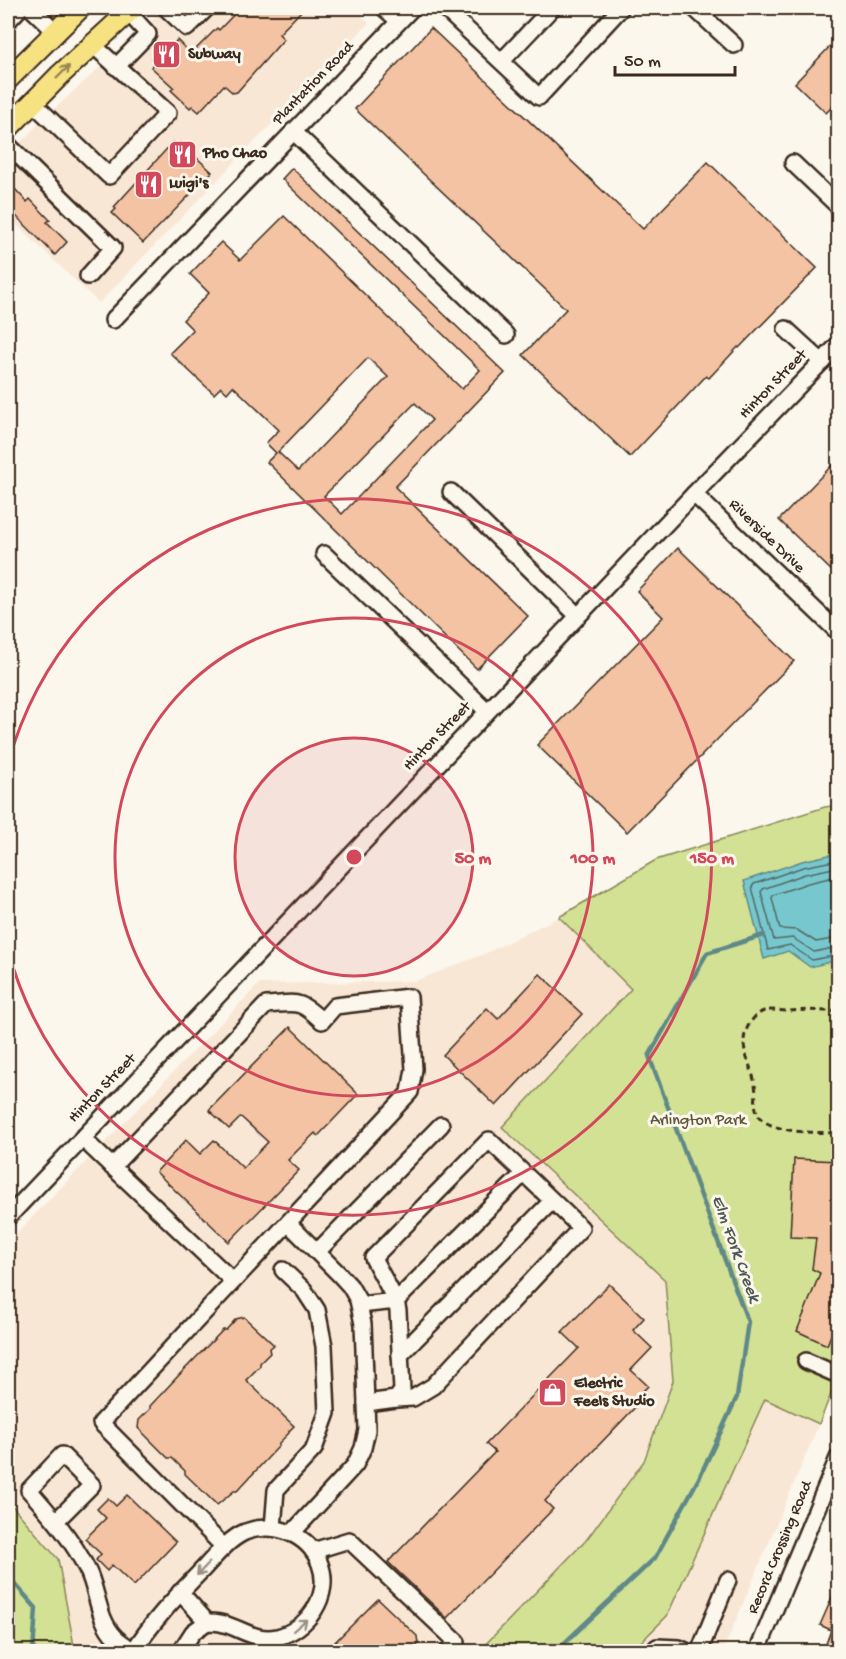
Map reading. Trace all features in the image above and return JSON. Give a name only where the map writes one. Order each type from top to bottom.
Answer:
[{"type":"main road","points":[[8,80],[80,8]]},
{"type":"main road","points":[[8,128],[92,44],[130,10]]},
{"type":"street","points":[[8,21],[21,8]]},
{"type":"street","points":[[31,8],[55,31]]},
{"type":"street","points":[[166,8],[187,28],[207,8]]},
{"type":"street","points":[[384,8],[399,21]]},
{"type":"street","name":"Plantation Road","points":[[115,318],[412,8]]},
{"type":"street","points":[[444,8],[539,97],[621,8]]},
{"type":"street","points":[[502,61],[552,8]]},
{"type":"street","points":[[694,8],[734,45]]},
{"type":"street","points":[[116,67],[148,34],[130,10]]},
{"type":"street","points":[[33,103],[109,176],[168,113],[92,44]]},
{"type":"street","points":[[293,131],[506,335]]},
{"type":"street","points":[[8,145],[113,248],[88,276]]},
{"type":"street","points":[[793,163],[838,206]]},
{"type":"street","points":[[786,329],[822,362]]},
{"type":"street","name":"Hinton Street","points":[[8,1217],[487,711],[838,345]]},
{"type":"street","points":[[451,492],[578,616]]},
{"type":"street","name":"Riverside Drive","points":[[694,494],[838,632]]},
{"type":"street","points":[[324,554],[487,711]]},
{"type":"street","points":[[112,1167],[266,1005],[290,1003],[305,1005],[322,1021],[335,1006],[409,997],[414,1069],[410,1092],[101,1423],[224,1547]]},
{"type":"street","points":[[317,1252],[441,1125]]},
{"type":"street","points":[[82,1138],[233,1281]]},
{"type":"street","points":[[366,1403],[413,1398],[434,1386],[581,1228],[489,1140],[373,1258],[396,1301],[402,1391],[396,1399]]},
{"type":"street","points":[[360,1305],[396,1301],[524,1173]]},
{"type":"street","points":[[400,1355],[552,1201]]},
{"type":"street","points":[[288,1223],[350,1286],[360,1305],[363,1324],[367,1430],[363,1448],[355,1465],[292,1533]]},
{"type":"street","points":[[273,1528],[276,1490],[314,1449],[327,1413],[324,1346],[318,1310],[304,1290],[283,1270]]},
{"type":"street","points":[[806,1361],[838,1375]]},
{"type":"street","name":"Record Crossing Road","points":[[757,1652],[838,1458]]},
{"type":"street","points":[[56,1521],[88,1570],[105,1624],[114,1636],[133,1651],[155,1618],[224,1547],[242,1533],[260,1528],[273,1528],[292,1533],[313,1551],[321,1565],[323,1582],[321,1598],[303,1625],[289,1634],[273,1638],[256,1637],[222,1623],[207,1622],[193,1632],[180,1652]]},
{"type":"street","points":[[313,1551],[349,1540],[457,1642],[447,1652]]},
{"type":"street","points":[[699,1652],[728,1580]]},
{"type":"street","points":[[180,1592],[207,1622]]},
{"type":"street","points":[[652,1652],[657,1647],[679,1648],[687,1652]]},
{"type":"path","points":[[838,1012],[814,1009],[766,1011],[753,1018],[745,1032],[744,1039],[756,1092],[755,1109],[761,1119],[794,1131],[838,1132]]},
{"type":"shaded area","points":[[165,8],[353,8],[369,23],[99,303],[8,217],[8,156],[39,123]]},
{"type":"shaded area","points":[[559,917],[632,988],[502,1127],[665,1280],[673,1381],[644,1461],[587,1538],[478,1651],[75,1651],[58,1559],[8,1501],[8,1242],[259,984],[415,981],[484,954]]},
{"type":"shaded area","points":[[765,1398],[819,1424],[723,1651],[632,1652],[667,1616]]},
{"type":"green space","name":"Arlington Park","points":[[838,805],[838,1376],[819,1424],[765,1399],[667,1616],[632,1651],[478,1652],[587,1539],[644,1461],[673,1381],[665,1280],[502,1127],[631,989],[559,917],[656,860],[825,807]]},
{"type":"green space","points":[[8,1501],[58,1559],[75,1651],[8,1651]]},
{"type":"water","points":[[838,853],[838,960],[810,967],[788,951],[764,959],[744,881],[802,861]]},
{"type":"building","points":[[240,8],[304,8],[279,34],[284,39],[237,92],[233,93],[224,85],[199,112],[192,106],[190,108],[171,90],[174,88],[151,67],[155,62],[152,59],[165,46],[169,49],[177,40],[191,54]]},
{"type":"building","points":[[431,28],[643,229],[708,162],[817,268],[709,378],[706,376],[630,457],[523,355],[566,309],[355,109]]},
{"type":"building","points":[[838,38],[838,101],[826,113],[795,83]]},
{"type":"building","points":[[173,142],[177,146],[180,142],[212,172],[143,243],[112,213],[116,209],[114,207]]},
{"type":"building","points":[[292,168],[505,373],[395,487],[528,616],[477,669],[267,462],[276,453],[266,443],[279,430],[233,386],[227,393],[221,387],[214,394],[170,353],[193,330],[183,320],[209,293],[190,274],[221,242],[240,260],[284,216],[462,389],[480,370],[282,179]],"holes":[[[368,358],[388,377],[298,471],[278,452]],[[415,403],[432,420],[342,514],[324,496]]]},
{"type":"building","points":[[14,188],[27,202],[30,199],[50,220],[47,222],[67,242],[55,255],[8,208],[8,194]]},
{"type":"building","points":[[838,459],[838,577],[779,520]]},
{"type":"building","points":[[678,548],[794,661],[627,832],[537,745],[663,617],[637,591]]},
{"type":"building","points":[[540,974],[582,1014],[496,1106],[443,1055],[487,1008],[498,1019]]},
{"type":"building","points":[[290,1027],[358,1094],[318,1136],[315,1133],[288,1160],[299,1170],[229,1242],[156,1172],[186,1140],[200,1154],[214,1140],[243,1168],[268,1142],[241,1117],[229,1129],[209,1110]]},
{"type":"building","points":[[794,1159],[838,1161],[838,1317],[827,1345],[797,1331],[820,1273],[812,1269],[816,1238],[790,1237]]},
{"type":"building","points":[[609,1284],[644,1318],[633,1330],[652,1348],[631,1370],[648,1386],[642,1392],[646,1396],[545,1501],[553,1509],[447,1618],[388,1562],[495,1452],[486,1444],[579,1348],[562,1332]]},
{"type":"building","points":[[244,1317],[274,1345],[269,1349],[270,1353],[260,1363],[260,1366],[246,1380],[294,1426],[279,1446],[237,1491],[217,1505],[172,1458],[168,1458],[138,1428],[139,1420],[223,1330],[226,1330],[236,1319]]},
{"type":"building","points":[[127,1495],[176,1542],[134,1586],[112,1565],[107,1571],[96,1560],[101,1554],[85,1539],[106,1518],[97,1509],[108,1498],[116,1506]]},
{"type":"building","points":[[838,1584],[838,1652],[823,1652],[831,1630],[820,1625]]},
{"type":"building","points":[[378,1599],[417,1636],[418,1644],[411,1652],[325,1652]]},
{"type":"waterway","name":"Elm Fork Creek","points":[[555,1652],[655,1558],[699,1478],[737,1397],[748,1322],[649,1056],[707,953],[764,935]]},
{"type":"waterway","name":"Elm Fork Creek","points":[[8,1576],[36,1608],[33,1652]]},
{"type":"place","name":"Subway","points":[[167,55]]},
{"type":"place","name":"Pho Chao","points":[[182,154]]},
{"type":"place","name":"Luigi's","points":[[148,184]]},
{"type":"place","name":"Electric Feels Studio","points":[[553,1393]]}]
